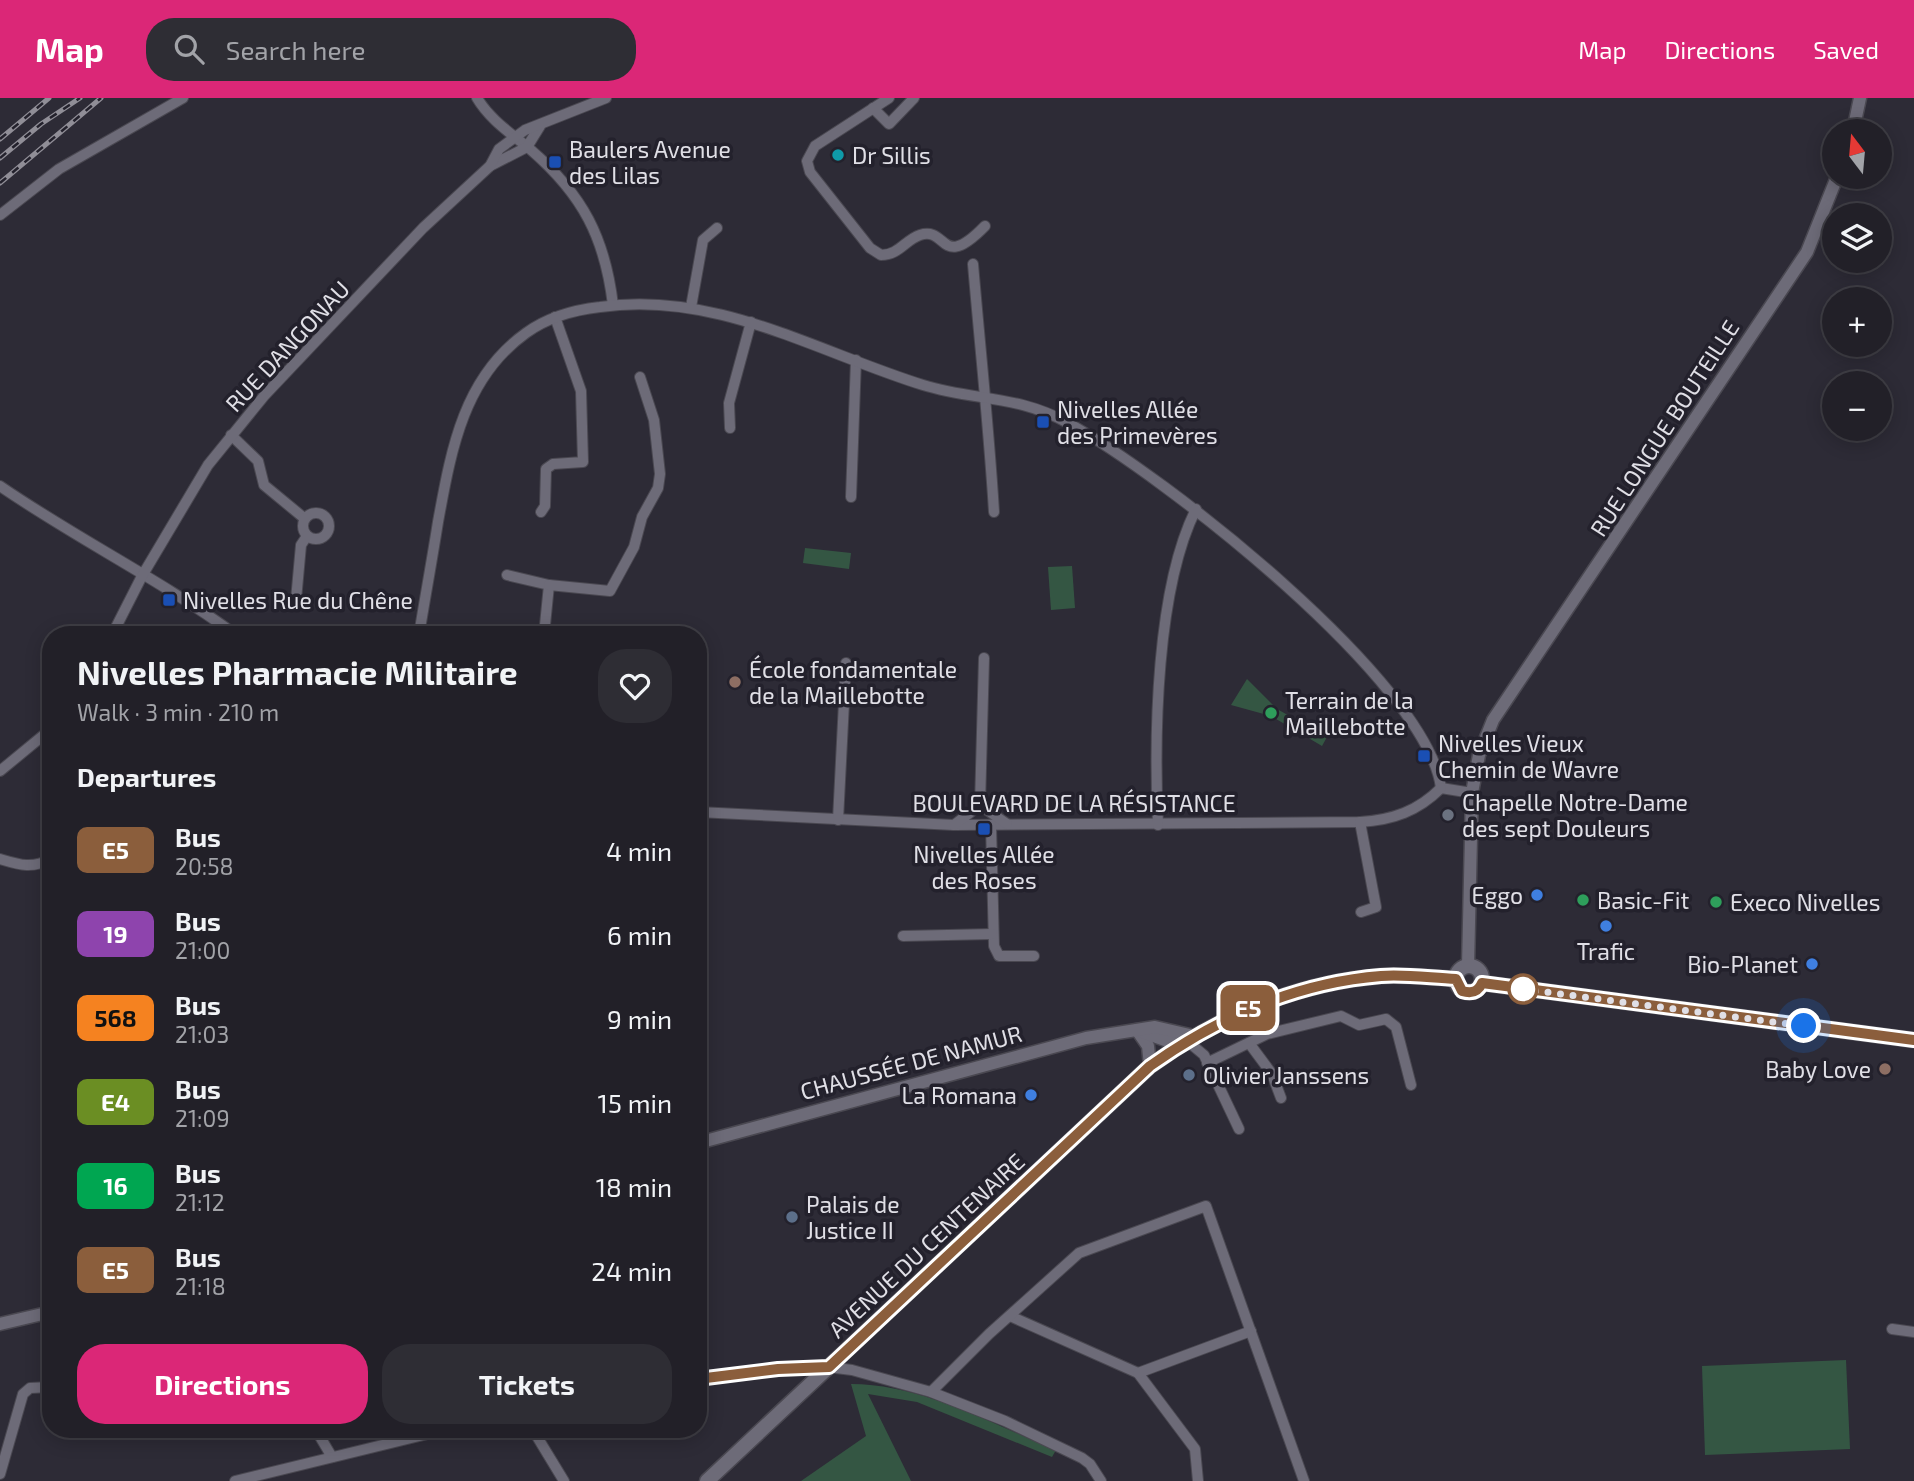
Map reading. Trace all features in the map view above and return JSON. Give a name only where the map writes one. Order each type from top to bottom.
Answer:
[{"type":"main road","points":[[1468,966],[1480,971],[1482,983],[1480,988],[1469,993],[1462,991],[1456,979],[1457,973],[1468,966]]},
{"type":"main road","name":"AVENUE DU CENTENAIRE","points":[[707,1481],[1150,1066],[1186,1040],[1266,1000],[1318,985],[1383,975],[1456,979]]},
{"type":"main road","points":[[1482,983],[1914,1040]]},
{"type":"street","points":[[0,215],[72,160],[183,98]]},
{"type":"street","points":[[477,98],[498,124],[527,147],[574,194],[595,229],[608,270],[613,305]]},
{"type":"street","points":[[515,136],[606,98]]},
{"type":"street","points":[[914,98],[889,124],[880,102],[815,146],[807,161],[810,172],[870,248],[888,255],[918,235],[927,234],[953,248],[963,247],[985,226]]},
{"type":"street","points":[[1856,119],[1860,98]]},
{"type":"street","points":[[527,147],[540,127]]},
{"type":"street","name":"RUE DANGONAU","points":[[490,166],[499,149],[515,136]]},
{"type":"street","name":"RUE DANGONAU","points":[[117,626],[142,576],[208,466],[231,435],[423,228],[490,166],[527,147]]},
{"type":"street","name":"RUE LONGUE BOUTEILLE","points":[[1472,793],[1479,755],[1493,720],[1807,252],[1832,189]]},
{"type":"street","points":[[691,307],[703,240],[717,228]]},
{"type":"street","points":[[973,264],[982,372],[988,397],[994,512]]},
{"type":"street","points":[[421,626],[450,456],[460,420],[474,391],[501,355],[527,332],[555,317],[613,305],[647,303],[691,307],[751,322],[928,387],[1024,403],[1067,422],[1125,457],[1196,509],[1322,620],[1375,676],[1427,750],[1438,769],[1441,788],[1472,793],[1468,966]]},
{"type":"street","points":[[541,512],[545,506],[546,468],[553,464],[583,462],[581,391],[555,317]]},
{"type":"street","points":[[730,428],[729,403],[751,322]]},
{"type":"street","points":[[851,497],[856,360]]},
{"type":"street","points":[[507,575],[549,585],[610,592],[634,547],[642,517],[658,488],[660,474],[654,420],[640,377]]},
{"type":"street","points":[[231,435],[258,461],[264,485],[304,518]]},
{"type":"street","points":[[0,486],[58,526],[177,595],[223,626]]},
{"type":"street","points":[[1158,825],[1156,751],[1163,656],[1179,559],[1196,509]]},
{"type":"street","points":[[311,513],[321,514],[329,526],[327,535],[320,539],[307,536],[303,528],[304,518],[311,513]]},
{"type":"street","points":[[296,600],[301,545],[307,536]]},
{"type":"street","points":[[545,626],[549,585]]},
{"type":"street","points":[[980,805],[984,658]]},
{"type":"street","points":[[838,820],[846,663]]},
{"type":"street","points":[[0,771],[42,736]]},
{"type":"street","name":"BOULEVARD DE LA RÉSISTANCE","points":[[707,813],[954,825],[1360,822],[1403,815],[1441,788]]},
{"type":"street","points":[[980,805],[1008,825]]},
{"type":"street","points":[[954,825],[980,805]]},
{"type":"street","points":[[1360,822],[1376,907],[1361,912]]},
{"type":"street","points":[[991,825],[992,934],[999,956],[1034,956]]},
{"type":"street","points":[[0,859],[26,867],[42,864]]},
{"type":"street","points":[[903,936],[992,934]]},
{"type":"street","points":[[1207,1063],[1267,1034],[1341,1016],[1359,1024],[1386,1019],[1396,1027],[1410,1085]]},
{"type":"street","name":"CHAUSSÉE DE NAMUR","points":[[707,1141],[1082,1040],[1155,1027],[1186,1040]]},
{"type":"street","points":[[1136,1030],[1148,1046],[1150,1066]]},
{"type":"street","name":"CHAUSSÉE DE NAMUR","points":[[1136,1030],[1186,1040]]},
{"type":"street","points":[[1186,1040],[1204,1055],[1239,1129]]},
{"type":"street","points":[[1249,1043],[1272,1074],[1281,1098]]},
{"type":"street","points":[[931,1392],[1079,1253],[1206,1206],[1304,1481]]},
{"type":"street","points":[[0,1324],[42,1314]]},
{"type":"street","points":[[1010,1316],[1138,1373],[1195,1449],[1198,1481]]},
{"type":"street","points":[[1892,1329],[1914,1332]]},
{"type":"street","points":[[1138,1373],[1251,1331]]},
{"type":"street","points":[[707,1378],[778,1369],[829,1367],[931,1392],[1046,1439],[1090,1464],[1101,1481]]},
{"type":"street","points":[[0,1474],[23,1394],[30,1388],[42,1387]]},
{"type":"street","points":[[321,1438],[332,1457]]},
{"type":"street","points":[[235,1481],[411,1438]]},
{"type":"street","points":[[538,1438],[564,1481]]},
{"type":"green space","points":[[805,548],[851,553],[849,569],[803,563]]},
{"type":"green space","points":[[1072,566],[1075,608],[1051,610],[1048,567]]},
{"type":"green space","name":"Terrain de la Maillebotte","points":[[1247,679],[1277,709],[1327,737],[1322,746],[1271,716],[1231,705]]},
{"type":"green space","points":[[1846,1360],[1850,1449],[1705,1455],[1702,1366]]},
{"type":"green space","points":[[851,1384],[878,1386],[930,1398],[1056,1450],[1052,1457],[917,1402],[868,1394],[911,1481],[801,1481],[866,1436]]},
{"type":"railway","points":[[0,139],[49,98]]},
{"type":"railway","points":[[0,158],[41,124],[80,98]]},
{"type":"railway","points":[[0,183],[101,98]]},
{"type":"bus line","name":"E5","points":[[707,1378],[778,1369],[829,1367],[1150,1066],[1186,1040],[1230,1017],[1266,1000],[1318,985],[1383,975],[1456,979],[1462,991],[1469,993],[1475,992],[1482,983],[1914,1040]]},
{"type":"place","name":"Dr Sillis","points":[[838,155]]},
{"type":"place","name":"Baulers Avenue des Lilas","points":[[555,162]]},
{"type":"place","name":"Nivelles Allée des Primevères","points":[[1043,422]]},
{"type":"place","name":"Nivelles Rue du Chêne","points":[[169,600]]},
{"type":"place","name":"École fondamentale de la Maillebotte","points":[[735,682]]},
{"type":"place","name":"Terrain de la Maillebotte","points":[[1271,713]]},
{"type":"place","name":"Nivelles Vieux Chemin de Wavre","points":[[1424,756]]},
{"type":"place","name":"Chapelle Notre-Dame des sept Douleurs","points":[[1448,815]]},
{"type":"place","name":"Nivelles Allée des Roses","points":[[984,829]]},
{"type":"place","name":"Eggo","points":[[1537,895]]},
{"type":"place","name":"Basic-Fit","points":[[1583,900]]},
{"type":"place","name":"Execo Nivelles","points":[[1716,902]]},
{"type":"place","name":"Trafic","points":[[1606,926]]},
{"type":"place","name":"Bio-Planet","points":[[1812,964]]},
{"type":"place","name":"Baby Love","points":[[1885,1069]]},
{"type":"place","name":"Olivier Janssens","points":[[1189,1075]]},
{"type":"place","name":"La Romana","points":[[1031,1095]]},
{"type":"place","name":"Palais de Justice II","points":[[792,1217]]},
{"type":"route","points":[[1523,989],[1804,1026]]}]
